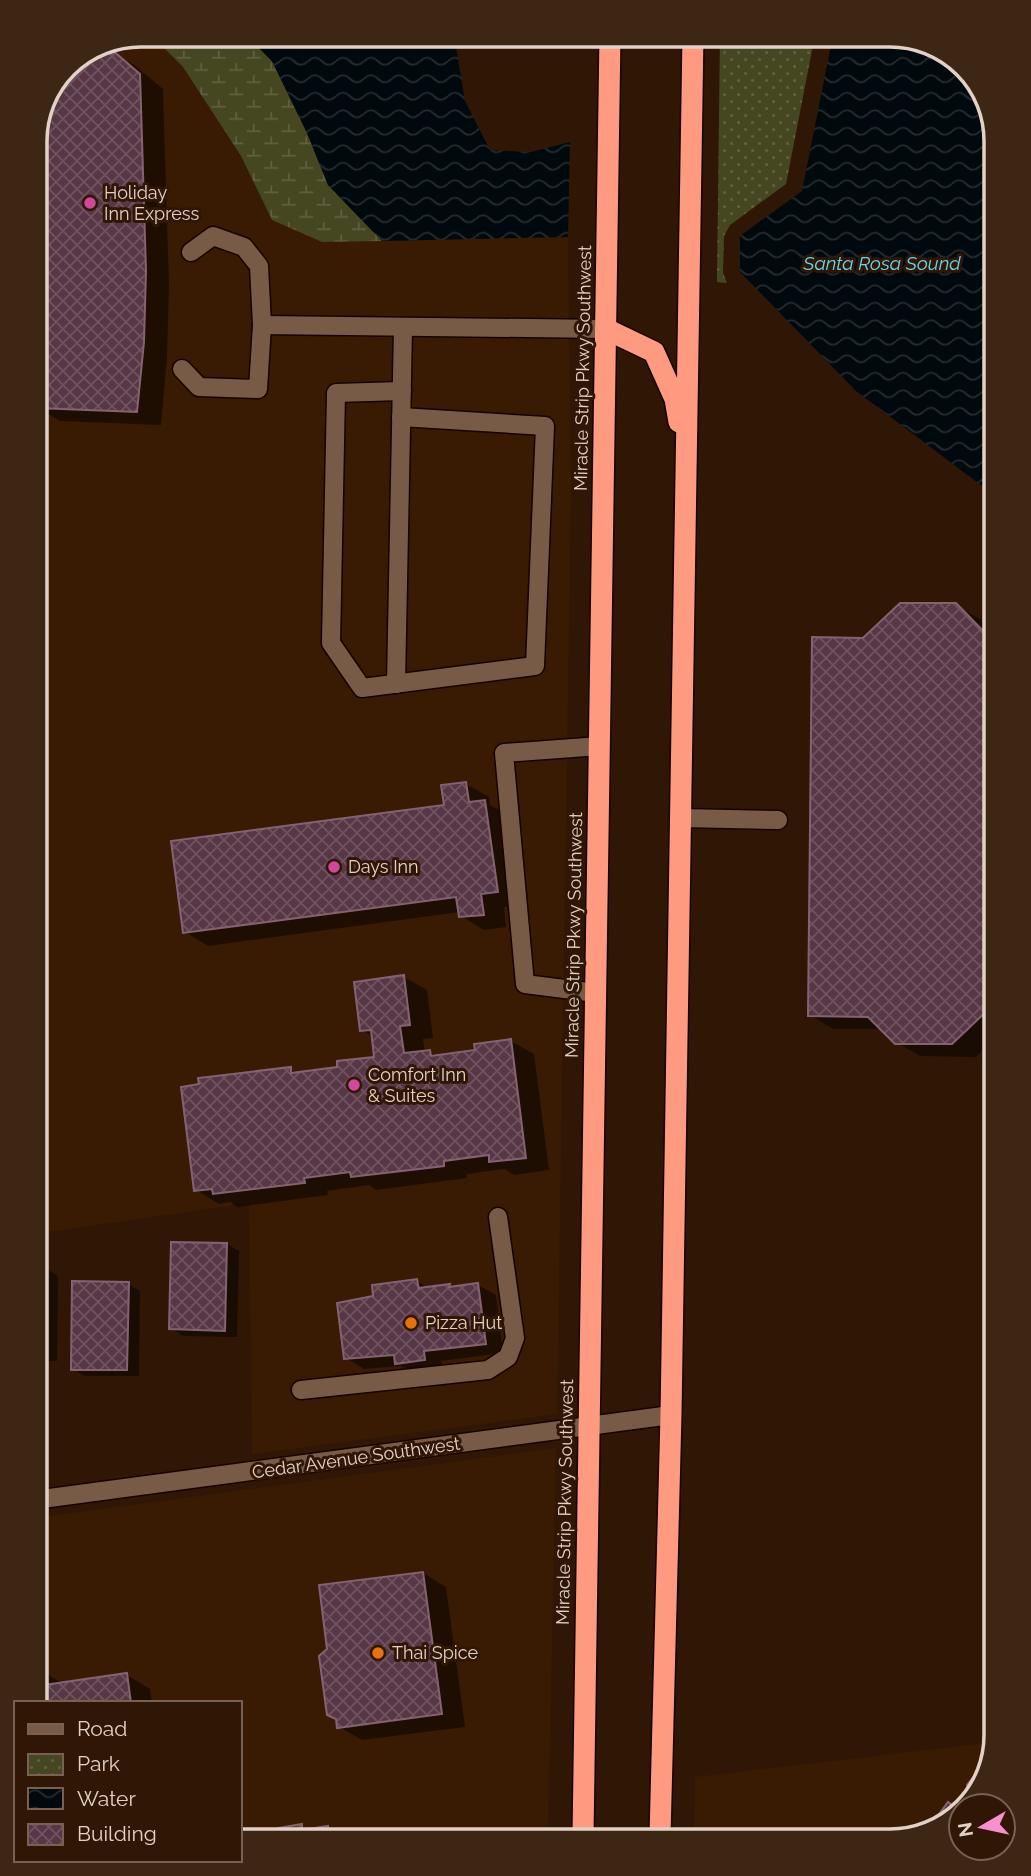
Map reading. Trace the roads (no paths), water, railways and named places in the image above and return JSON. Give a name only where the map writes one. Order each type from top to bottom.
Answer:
[{"type":"highway","name":"Miracle Strip Pkwy Southwest","points":[[583,1829],[610,47]]},
{"type":"highway","points":[[660,1829],[671,1415],[693,47]]},
{"type":"highway","points":[[606,329],[654,352],[675,399],[687,459]]},
{"type":"street","points":[[182,369],[199,387],[258,389],[262,325],[259,266],[244,247],[214,236],[191,252]]},
{"type":"street","points":[[262,325],[606,329]]},
{"type":"street","points":[[396,684],[403,327]]},
{"type":"street","points":[[401,416],[545,426],[535,666],[362,688],[331,643],[336,393],[402,391]]},
{"type":"street","points":[[596,993],[525,984],[504,754],[600,746]]},
{"type":"street","points":[[681,818],[779,820]]},
{"type":"street","points":[[301,1390],[488,1370],[508,1357],[515,1338],[498,1217]]},
{"type":"street","name":"Cedar Avenue Southwest","points":[[47,1499],[671,1415]]},
{"type":"water","points":[[258,47],[456,47],[465,101],[490,150],[531,152],[570,142],[568,237],[382,241],[328,185],[307,133],[272,61]]},
{"type":"water","name":"Santa Rosa Sound","points":[[831,47],[896,47],[920,52],[952,70],[971,94],[982,123],[984,141],[984,487],[856,391],[740,272],[740,236],[802,191]]},
{"type":"place","name":"Holiday Inn Express","points":[[90,203]]},
{"type":"place","name":"Days Inn","points":[[334,867]]},
{"type":"place","name":"Comfort Inn & Suites","points":[[354,1085]]},
{"type":"place","name":"Pizza Hut","points":[[411,1323]]},
{"type":"place","name":"Thai Spice","points":[[378,1653]]}]
